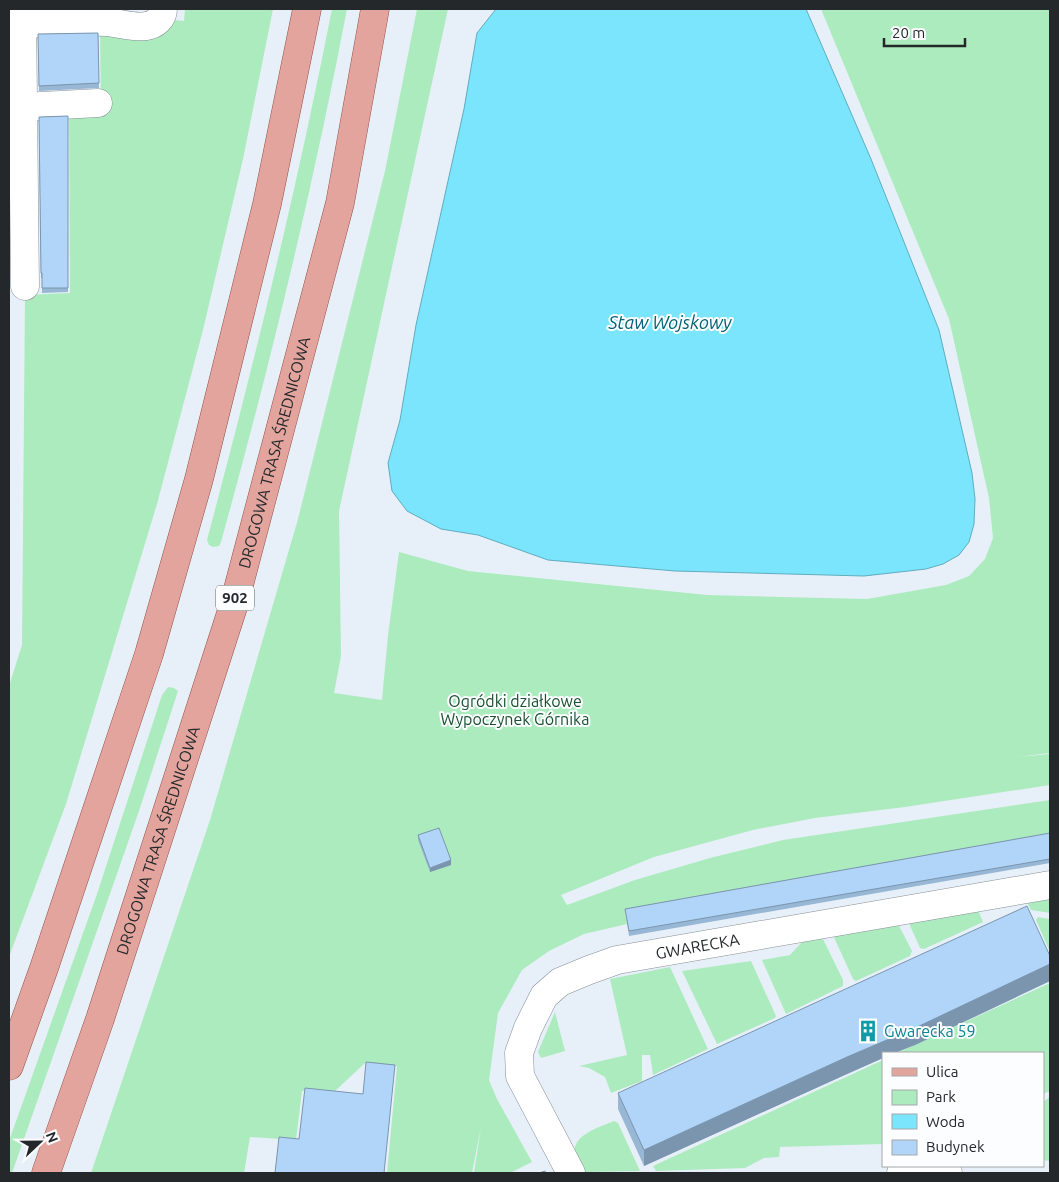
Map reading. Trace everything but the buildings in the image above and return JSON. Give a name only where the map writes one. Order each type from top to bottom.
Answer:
[{"type":"main road","points":[[9,1066],[44,968],[149,654],[188,516],[267,204],[307,9]]},
{"type":"main road","name":"DROGOWA TRASA ŚREDNICOWA","points":[[46,1173],[100,1020],[234,604],[340,203],[375,9]]},
{"type":"lane","points":[[25,286],[22,16],[146,26],[155,23],[163,14],[163,9]]},
{"type":"lane","points":[[23,107],[98,103]]},
{"type":"lane","name":"GWARECKA","points":[[571,1173],[520,1076],[519,1053],[528,1028],[544,996],[560,982],[617,960],[1050,886]]},
{"type":"lane","points":[[901,1173],[948,1173]]},
{"type":"green space","points":[[111,9],[126,9],[126,15],[184,21],[185,9],[273,9],[243,159],[203,330],[157,504],[66,804],[9,957],[9,686],[22,645],[25,295],[70,293],[69,112],[101,109],[100,36],[125,16]]},
{"type":"green space","points":[[332,9],[347,9],[320,143],[257,409],[221,542],[219,546],[213,547],[209,545],[207,540],[274,276]]},
{"type":"green space","name":"Ogródki działkowe Wypoczynek Górnika","points":[[417,9],[448,9],[339,511],[341,656],[334,693],[382,700],[399,552],[468,571],[707,595],[867,599],[946,585],[969,576],[985,559],[993,538],[989,498],[949,319],[821,9],[1050,9],[1050,753],[1017,757],[1050,754],[1050,785],[905,807],[815,818],[753,830],[654,857],[561,895],[567,905],[635,880],[710,858],[783,840],[1050,800],[1050,837],[625,912],[627,924],[584,934],[549,951],[522,970],[498,1013],[489,1080],[497,1099],[532,1162],[510,1173],[474,1173],[481,1127],[472,1173],[387,1173],[397,1066],[365,1063],[334,1092],[302,1091],[296,1140],[250,1137],[244,1173],[91,1173],[210,820],[298,519],[385,171]]},
{"type":"green space","points":[[168,687],[178,691],[139,811],[12,1173],[9,1173],[9,1141],[97,894],[162,695]]},
{"type":"green space","points":[[1050,897],[1050,913],[1031,910],[1027,902]]},
{"type":"green space","points":[[978,910],[983,922],[924,949],[920,948],[908,921]]},
{"type":"green space","points":[[1038,917],[1050,919],[1050,952],[1036,920]]},
{"type":"green space","points":[[898,924],[912,951],[910,956],[856,981],[853,979],[833,935]]},
{"type":"green space","points":[[822,937],[843,980],[843,986],[786,1014],[762,960],[790,955],[804,940]]},
{"type":"green space","points":[[751,961],[776,1016],[717,1044],[682,971]]},
{"type":"green space","points":[[670,967],[708,1049],[653,1075],[650,1055],[642,1055],[642,1081],[611,1093],[605,1077],[589,1068],[579,1066],[627,1055],[610,979]]},
{"type":"green space","points":[[1050,983],[1050,1091],[1044,1094],[1044,1052],[899,1052]]},
{"type":"green space","points":[[555,1012],[565,1051],[541,1058],[538,1052]]},
{"type":"green space","points":[[882,1060],[882,1144],[780,1147],[779,1157],[764,1158],[745,1168],[656,1171],[653,1166]]},
{"type":"green space","points":[[1050,1097],[1050,1161],[1044,1160],[1044,1101]]},
{"type":"green space","points":[[614,1121],[618,1123],[640,1171],[584,1172],[575,1154],[577,1142],[594,1129]]},
{"type":"water","name":"Staw Wojskowy","points":[[496,9],[806,9],[871,159],[939,330],[972,473],[975,499],[974,524],[969,542],[959,555],[943,564],[926,569],[864,576],[675,571],[548,560],[478,535],[441,529],[407,511],[392,491],[388,463],[400,420],[416,325],[464,109],[477,33]]},
{"type":"place","name":"Gwarecka 59","points":[[868,1031]]}]
